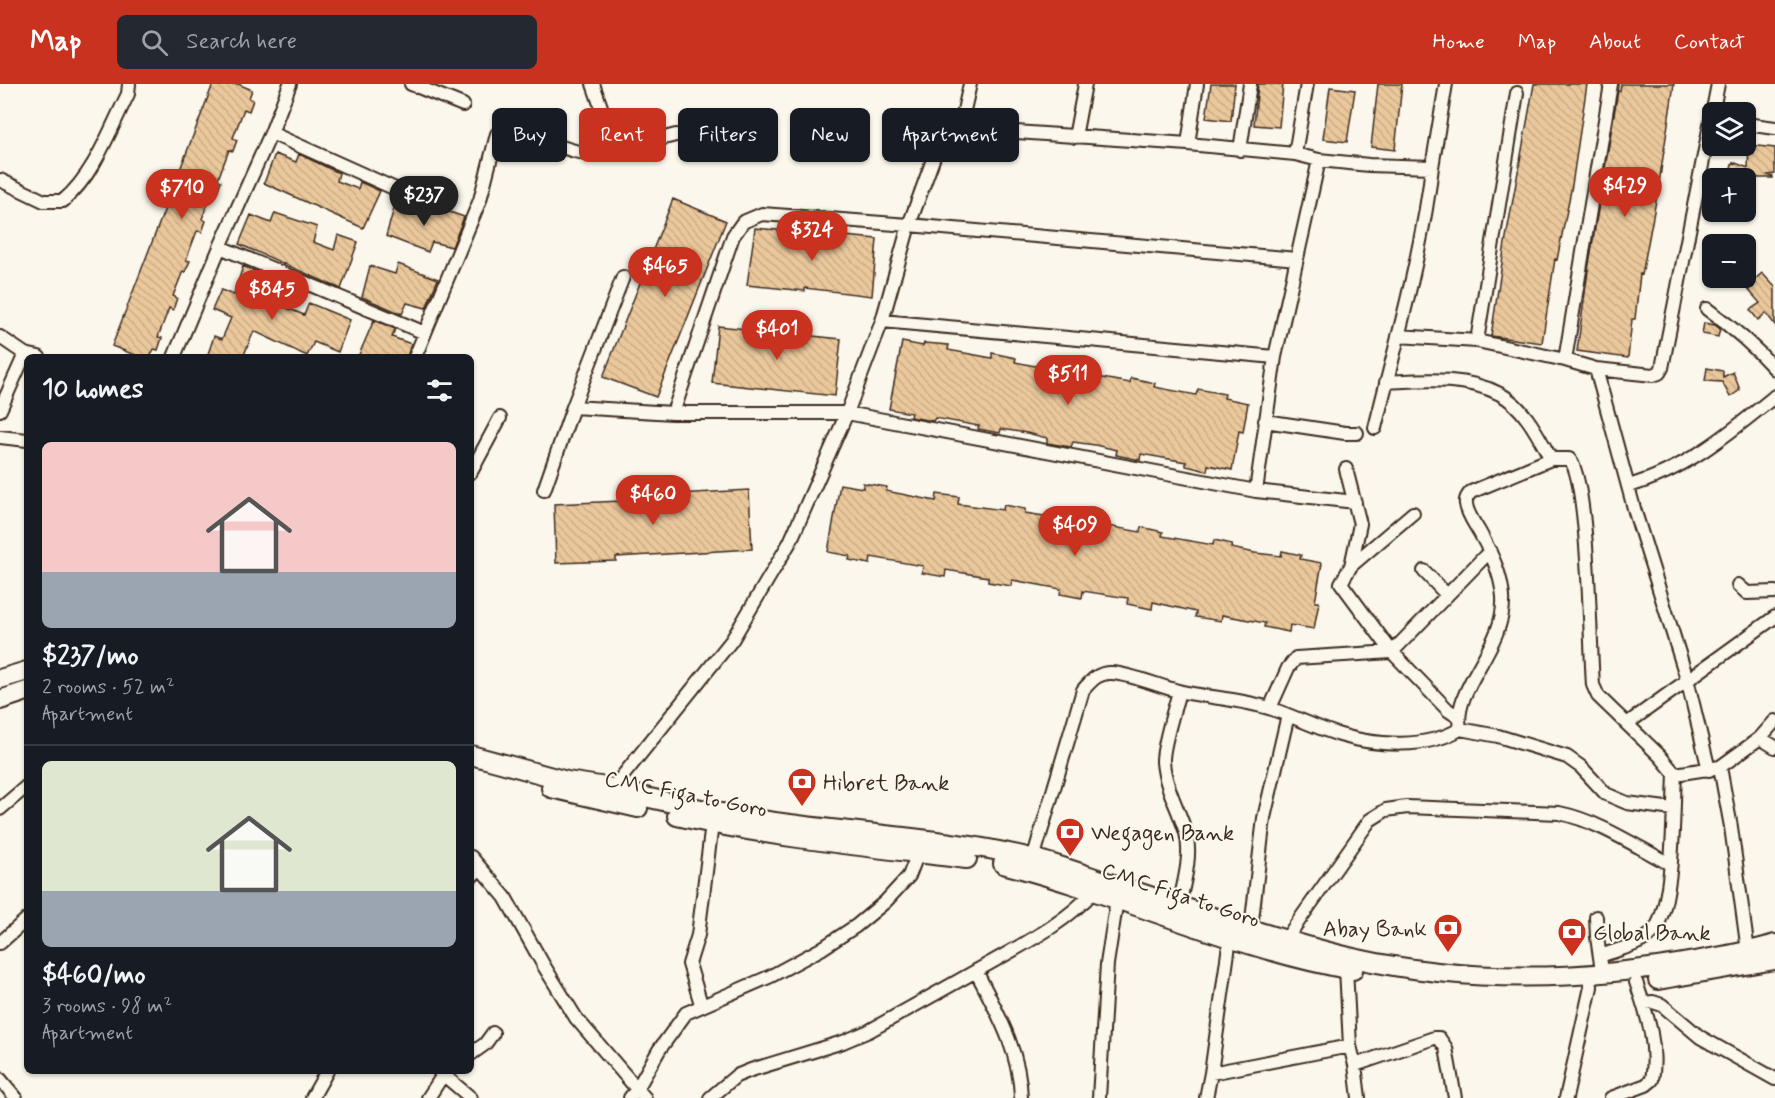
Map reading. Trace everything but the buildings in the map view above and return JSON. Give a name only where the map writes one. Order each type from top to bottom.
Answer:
[{"type":"main road","points":[[0,679],[24,671]]},
{"type":"main road","points":[[0,699],[24,692]]},
{"type":"main road","points":[[474,756],[567,780],[610,794],[623,792],[757,819],[975,848],[1033,859],[1286,939],[1351,957],[1425,970],[1495,976],[1595,979]]},
{"type":"main road","name":"CMC Figa to Goro","points":[[474,768],[581,796],[610,794],[712,824],[859,846],[995,862],[1048,876],[1230,938],[1346,968],[1423,981],[1500,988],[1640,976],[1775,960]]},
{"type":"main road","points":[[1640,976],[1775,944]]},
{"type":"street","points":[[0,180],[44,201],[63,201],[74,192],[92,166],[128,94],[129,84]]},
{"type":"street","points":[[175,354],[290,84]]},
{"type":"street","points":[[411,84],[464,105]]},
{"type":"street","points":[[593,84],[601,108]]},
{"type":"street","points":[[965,108],[970,84]]},
{"type":"street","points":[[1075,137],[1085,84]]},
{"type":"street","points":[[1188,144],[1197,84]]},
{"type":"street","points":[[1240,150],[1250,84]]},
{"type":"street","points":[[1295,154],[1307,84]]},
{"type":"street","points":[[1375,428],[1398,336],[1428,196],[1446,84]]},
{"type":"street","points":[[1566,360],[1611,84]]},
{"type":"street","points":[[1715,102],[1718,84]]},
{"type":"street","points":[[1477,341],[1517,93]]},
{"type":"street","points":[[1756,125],[1775,128]]},
{"type":"street","points":[[416,354],[480,200],[497,134],[506,127],[579,153]]},
{"type":"street","points":[[271,133],[420,200]]},
{"type":"street","points":[[1019,133],[1188,144],[1295,154],[1319,160],[1369,165],[1432,166]]},
{"type":"street","points":[[666,138],[676,135]]},
{"type":"street","points":[[1398,336],[1477,341],[1566,360],[1596,369],[1653,375],[1659,373],[1662,368],[1704,156]]},
{"type":"street","points":[[1256,491],[1275,357],[1319,160]]},
{"type":"street","points":[[610,794],[732,640],[790,542],[847,413],[882,321],[909,225],[932,162]]},
{"type":"street","points":[[674,412],[733,236],[743,222],[762,214],[1297,259]]},
{"type":"street","points":[[220,247],[425,333]]},
{"type":"street","points":[[544,489],[623,277]]},
{"type":"street","points":[[1707,309],[1754,346],[1775,369]]},
{"type":"street","points":[[882,321],[1275,357]]},
{"type":"street","points":[[0,337],[25,354]]},
{"type":"street","points":[[0,410],[24,356]]},
{"type":"street","points":[[1596,369],[1628,486],[1731,827],[1748,951]]},
{"type":"street","points":[[1386,382],[1435,380],[1458,382],[1502,394],[1532,426],[1551,459]]},
{"type":"street","points":[[1628,486],[1653,479],[1689,460],[1775,396]]},
{"type":"street","points":[[573,407],[674,412],[847,413],[1256,491],[1355,502]]},
{"type":"street","points":[[474,466],[500,418]]},
{"type":"street","points":[[1265,421],[1358,433]]},
{"type":"street","points":[[0,437],[24,440]]},
{"type":"street","points":[[1033,859],[1083,690],[1094,677],[1111,672],[1179,691],[1270,708],[1341,736],[1399,743],[1446,737],[1459,722],[1463,698],[1500,628],[1503,613],[1499,571],[1470,515],[1466,498],[1471,492],[1551,459],[1569,459],[1575,469],[1584,518],[1593,685],[1598,696],[1628,723],[1675,774],[1670,864],[1666,894],[1658,924],[1654,932],[1645,939],[1600,956]]},
{"type":"street","points":[[1346,469],[1360,524],[1351,566],[1341,583],[1392,652],[1459,722],[1567,757],[1581,767],[1606,794],[1627,803],[1672,809]]},
{"type":"street","points":[[1351,566],[1413,513]]},
{"type":"street","points":[[1270,708],[1288,668],[1296,658],[1392,652],[1490,551]]},
{"type":"street","points":[[1424,571],[1446,594]]},
{"type":"street","points":[[1738,585],[1747,593],[1775,592]]},
{"type":"street","points":[[1628,723],[1775,617]]},
{"type":"street","points":[[1179,691],[1169,726],[1163,761],[1173,799],[1187,835],[1187,870],[1179,905]]},
{"type":"street","points":[[1251,928],[1264,818],[1288,715]]},
{"type":"street","points":[[1675,774],[1714,768],[1760,738],[1775,721]]},
{"type":"street","points":[[1760,738],[1775,747]]},
{"type":"street","points":[[0,809],[24,789]]},
{"type":"street","points":[[1286,939],[1370,820],[1386,810],[1407,807],[1559,813],[1576,816],[1670,864]]},
{"type":"street","points":[[701,1004],[690,964],[698,935],[712,824]]},
{"type":"street","points":[[476,873],[505,897],[576,1018],[637,1095],[675,1025],[686,1012],[771,976],[821,949],[856,926],[885,902],[909,876],[918,853]]},
{"type":"street","points":[[710,1098],[736,1076],[843,1042],[869,1031],[1057,923],[1094,891]]},
{"type":"street","points":[[1099,1098],[1107,964],[1118,899]]},
{"type":"street","points":[[1566,1098],[1600,956],[1596,917]]},
{"type":"street","points":[[0,943],[24,922]]},
{"type":"street","points":[[1206,1098],[1230,938]]},
{"type":"street","points":[[1346,968],[1350,1046],[1359,1098]]},
{"type":"street","points":[[976,971],[1005,1030],[1020,1078],[1020,1098]]},
{"type":"street","points":[[1611,1098],[1646,1086],[1652,1080],[1654,1044],[1643,1003],[1640,976]]},
{"type":"street","points":[[1643,1003],[1653,1002],[1662,1005],[1700,1036],[1775,1079]]},
{"type":"street","points":[[474,1052],[485,1044],[493,1033]]},
{"type":"street","points":[[1355,1065],[1439,1038],[1446,1048],[1455,1098]]},
{"type":"street","points":[[1211,1073],[1350,1046]]},
{"type":"street","points":[[312,1098],[325,1074]]},
{"type":"street","points":[[428,1098],[442,1074]]},
{"type":"street","points":[[445,1074],[471,1098]]},
{"type":"street","points":[[0,1079],[16,1098]]},
{"type":"place","name":"Hibret Bank","points":[[802,808]]},
{"type":"place","name":"Wegagen Bank","points":[[1070,858]]},
{"type":"place","name":"Abay Bank","points":[[1448,954]]},
{"type":"place","name":"Global Bank","points":[[1572,958]]}]
